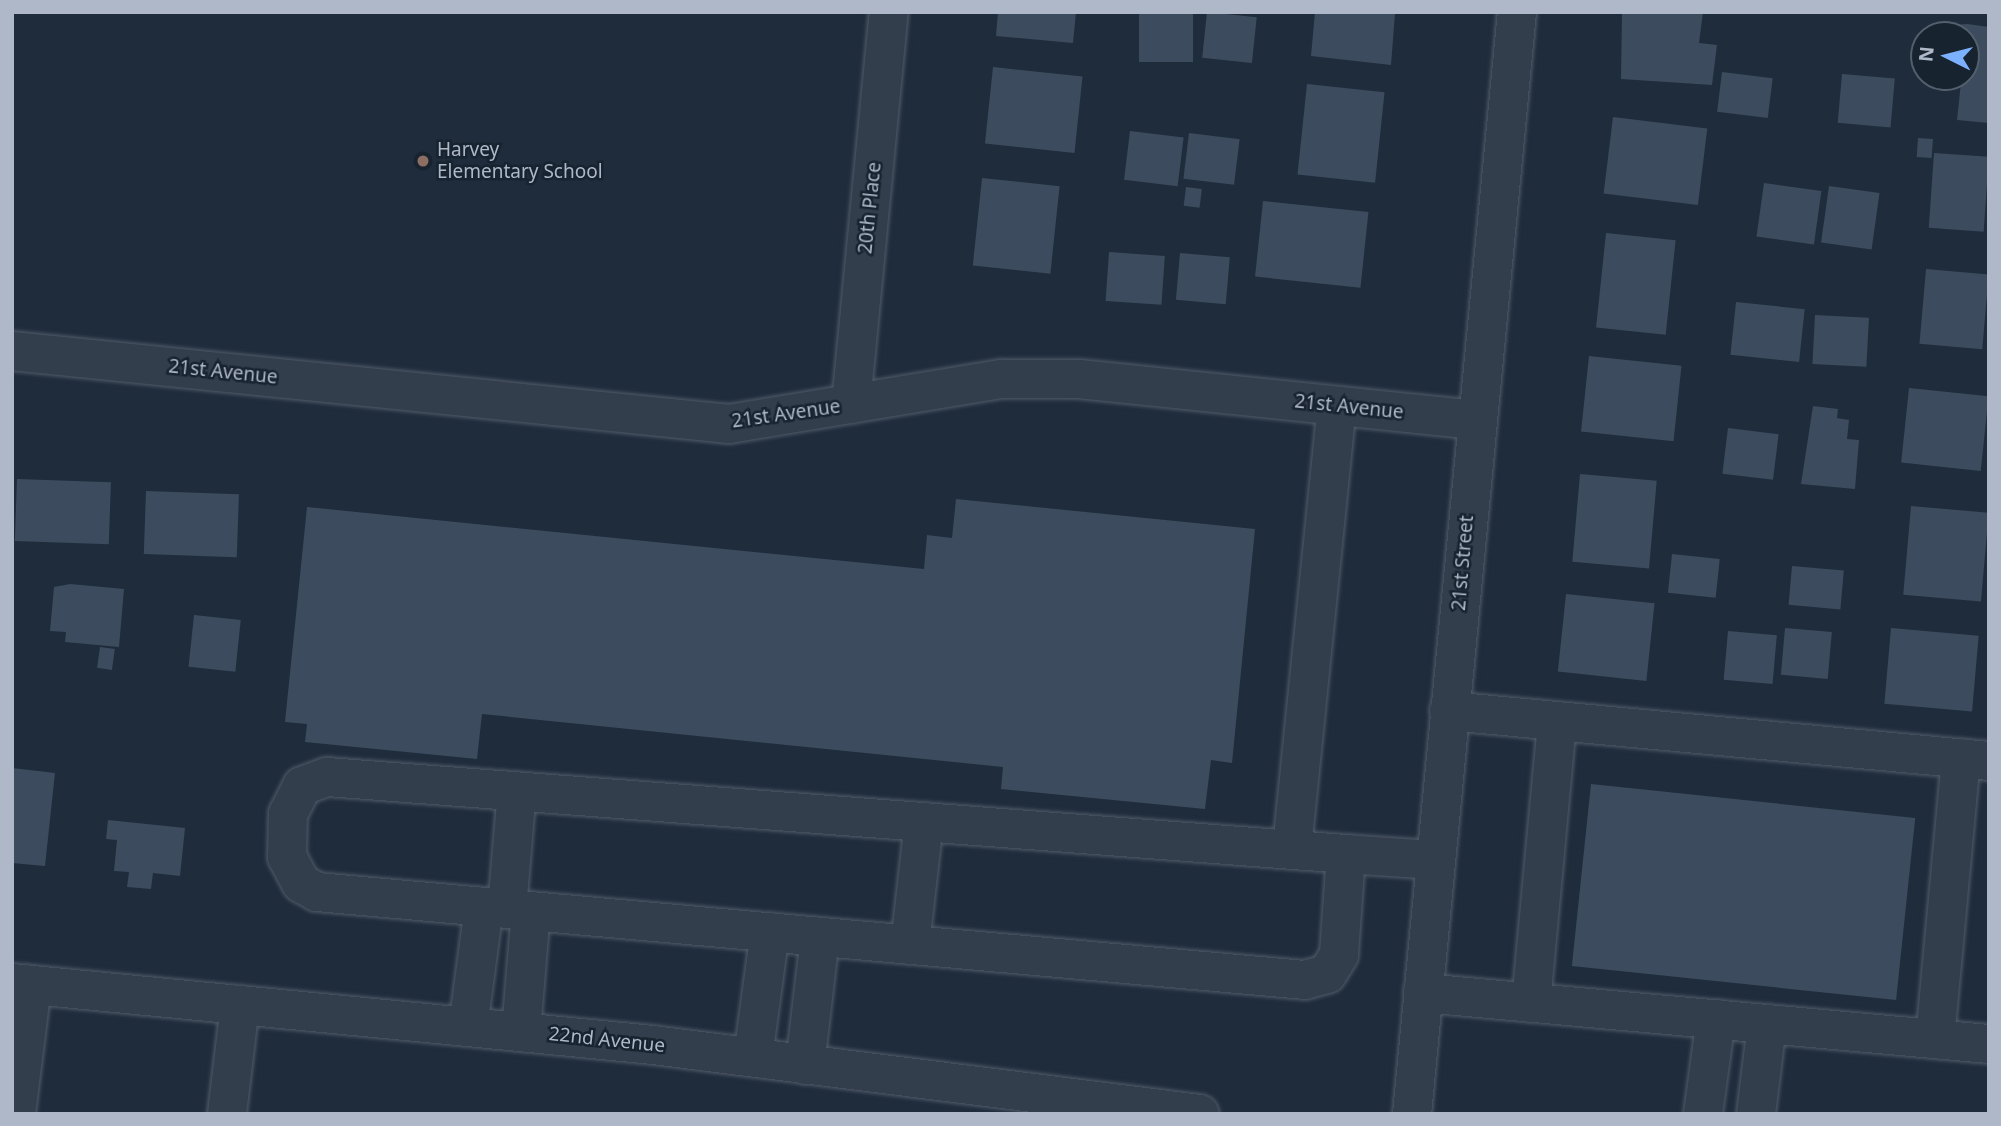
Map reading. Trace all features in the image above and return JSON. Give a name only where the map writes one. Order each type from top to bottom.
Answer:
[{"type":"street","name":"20th Place","points":[[851,404],[890,12]]},
{"type":"street","name":"21st Street","points":[[1412,1114],[1476,420],[1517,12]]},
{"type":"street","name":"21st Avenue","points":[[12,351],[729,424],[952,384],[1079,379],[1476,420]]},
{"type":"street","points":[[1292,848],[1337,406]]},
{"type":"street","points":[[1449,711],[1975,760],[1935,1040]]},
{"type":"street","points":[[1531,1003],[1557,721]]},
{"type":"street","points":[[1346,854],[1339,955],[1327,974],[1306,980],[317,892],[301,883],[287,858],[288,814],[302,786],[327,777],[1435,860]]},
{"type":"street","points":[[517,791],[507,909],[521,1032]]},
{"type":"street","points":[[910,945],[924,822]]},
{"type":"street","points":[[468,1027],[507,909]]},
{"type":"street","points":[[753,1057],[770,932]]},
{"type":"street","points":[[805,1065],[820,937]]},
{"type":"street","points":[[16,1114],[22,984]]},
{"type":"street","name":"22nd Avenue","points":[[22,984],[753,1057],[1065,1106],[1200,1114]]},
{"type":"street","points":[[1423,993],[1989,1044]]},
{"type":"street","points":[[227,1114],[240,1005]]},
{"type":"street","points":[[1703,1114],[1716,1019]]},
{"type":"street","points":[[1756,1114],[1768,1024]]},
{"type":"building","points":[[998,12],[1076,12],[1073,43],[996,36]]},
{"type":"building","points":[[1139,12],[1193,12],[1193,62],[1139,62]]},
{"type":"building","points":[[1207,12],[1257,17],[1252,63],[1202,58]]},
{"type":"building","points":[[1315,12],[1395,13],[1391,65],[1311,56]]},
{"type":"building","points":[[1622,12],[1703,12],[1699,43],[1717,45],[1712,85],[1621,79]]},
{"type":"building","points":[[1980,26],[1989,27],[1989,123],[1957,120],[1960,91],[1980,91]]},
{"type":"building","points":[[993,67],[1083,76],[1074,153],[985,144]]},
{"type":"building","points":[[1722,72],[1773,78],[1768,118],[1717,112]]},
{"type":"building","points":[[1842,74],[1895,79],[1891,127],[1838,123]]},
{"type":"building","points":[[1307,84],[1385,92],[1375,183],[1297,175]]},
{"type":"building","points":[[1613,117],[1707,129],[1698,205],[1604,193]]},
{"type":"building","points":[[1130,131],[1184,138],[1178,186],[1124,180]]},
{"type":"building","points":[[1189,133],[1240,139],[1234,185],[1183,179]]},
{"type":"building","points":[[1918,138],[1933,139],[1932,158],[1917,157]]},
{"type":"building","points":[[1934,153],[1989,157],[1984,232],[1929,228]]},
{"type":"building","points":[[982,178],[1060,186],[1050,274],[973,266]]},
{"type":"building","points":[[1764,183],[1821,191],[1814,245],[1756,236]]},
{"type":"building","points":[[1829,186],[1880,193],[1872,250],[1821,242]]},
{"type":"building","points":[[1186,187],[1202,189],[1200,208],[1184,206]]},
{"type":"building","points":[[1263,201],[1368,212],[1360,288],[1255,277]]},
{"type":"building","points":[[1606,233],[1676,240],[1666,335],[1596,327]]},
{"type":"building","points":[[1109,252],[1165,256],[1161,305],[1106,301]]},
{"type":"building","points":[[1180,253],[1230,257],[1226,304],[1176,300]]},
{"type":"building","points":[[1926,269],[1989,274],[1982,349],[1919,344]]},
{"type":"building","points":[[1736,302],[1805,309],[1799,362],[1730,355]]},
{"type":"building","points":[[1815,315],[1869,318],[1866,367],[1812,364]]},
{"type":"building","points":[[1589,356],[1681,366],[1674,441],[1581,432]]},
{"type":"building","points":[[1909,388],[1989,396],[1981,471],[1901,463]]},
{"type":"building","points":[[1813,406],[1838,409],[1837,418],[1849,420],[1847,439],[1859,440],[1855,489],[1801,484]]},
{"type":"building","points":[[1728,428],[1779,434],[1773,480],[1722,474]]},
{"type":"building","points":[[1580,474],[1657,481],[1649,568],[1572,562]]},
{"type":"building","points":[[17,479],[111,482],[109,544],[15,541]]},
{"type":"building","points":[[146,491],[239,494],[237,557],[144,554]]},
{"type":"building","points":[[956,499],[1255,529],[1232,763],[1211,760],[1205,809],[1001,789],[1003,767],[482,714],[477,759],[305,742],[307,724],[285,722],[307,507],[924,569],[927,535],[952,538]]},
{"type":"building","points":[[1911,506],[1989,513],[1981,601],[1903,595]]},
{"type":"building","points":[[1672,554],[1720,559],[1716,598],[1668,593]]},
{"type":"building","points":[[1792,566],[1844,571],[1840,609],[1789,605]]},
{"type":"building","points":[[70,584],[124,589],[119,647],[65,642],[66,632],[50,631],[54,587]]},
{"type":"building","points":[[1566,594],[1655,603],[1646,681],[1558,672]]},
{"type":"building","points":[[194,615],[241,620],[235,672],[189,667]]},
{"type":"building","points":[[1785,628],[1832,632],[1828,679],[1781,675]]},
{"type":"building","points":[[1891,628],[1979,636],[1972,711],[1884,704]]},
{"type":"building","points":[[1728,631],[1777,635],[1773,684],[1724,680]]},
{"type":"building","points":[[100,647],[115,649],[112,670],[97,668]]},
{"type":"building","points":[[12,768],[55,773],[45,866],[12,863]]},
{"type":"building","points":[[1591,784],[1915,818],[1896,1000],[1572,966]]},
{"type":"building","points":[[108,820],[185,828],[180,876],[153,873],[151,889],[127,887],[129,872],[114,871],[117,840],[106,839]]},
{"type":"place","name":"Harvey Elementary School","points":[[423,161]]}]
